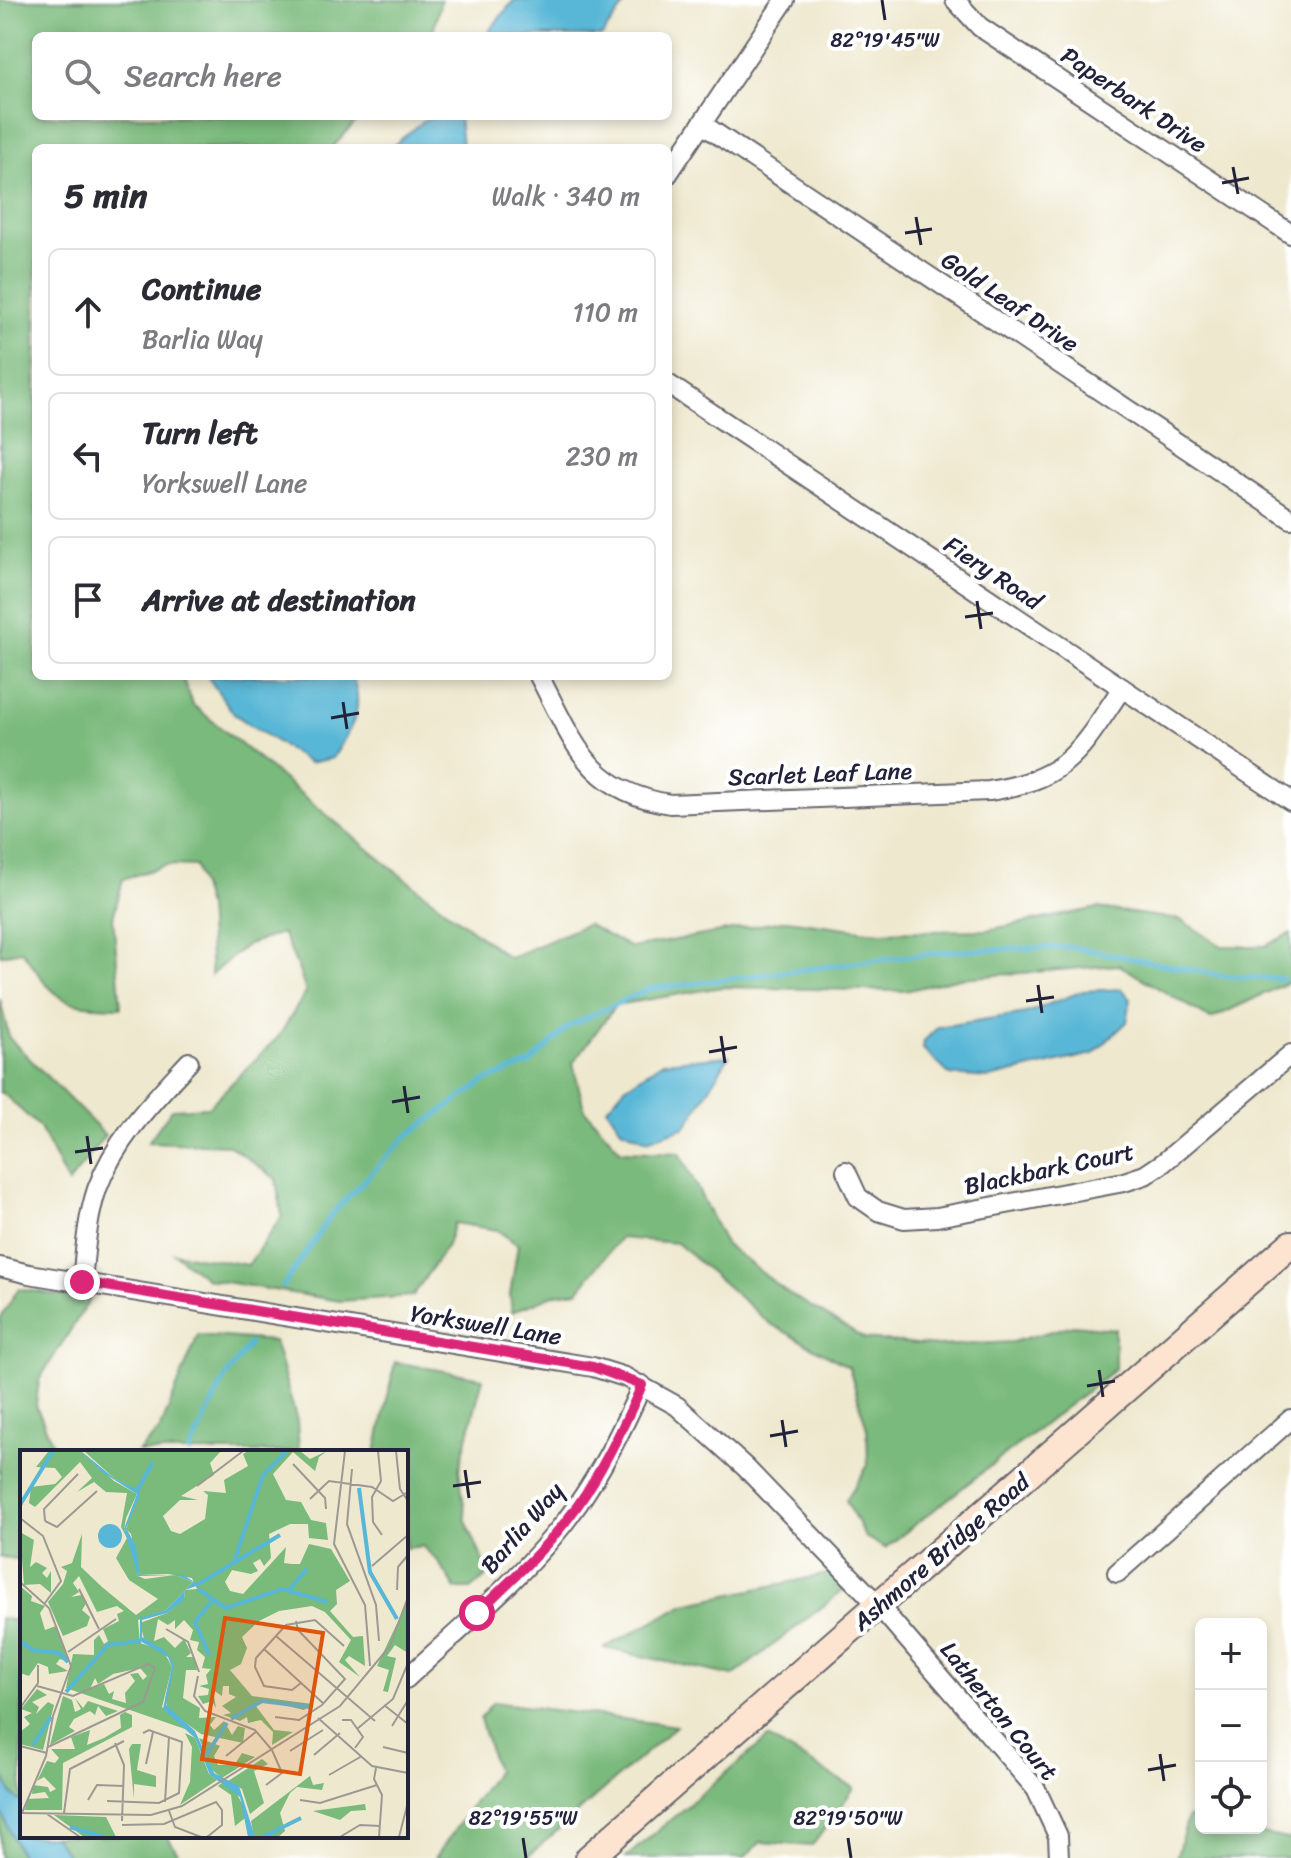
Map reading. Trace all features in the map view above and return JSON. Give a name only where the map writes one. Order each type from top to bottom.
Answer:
[{"type":"main road","name":"Ashmore Bridge Road","points":[[589,1858],[1291,1244]]},
{"type":"street","points":[[672,168],[785,0]]},
{"type":"street","name":"Paperbark Drive","points":[[955,0],[980,27],[1291,234]]},
{"type":"street","name":"Gold Leaf Drive","points":[[702,124],[1291,519]]},
{"type":"street","name":"Fiery Road","points":[[672,387],[1291,801]]},
{"type":"street","name":"Scarlet Leaf Lane","points":[[541,680],[573,740],[599,776],[636,796],[670,804],[1015,787],[1048,776],[1065,765],[1080,751],[1122,688]]},
{"type":"street","name":"Blackbark Court","points":[[846,1171],[858,1197],[878,1211],[904,1219],[952,1214],[1124,1182],[1145,1175],[1163,1163],[1291,1054]]},
{"type":"street","points":[[82,1282],[90,1215],[97,1189],[111,1159],[146,1110],[189,1062]]},
{"type":"street","name":"Yorkswell Lane","points":[[0,1267],[593,1367],[642,1385],[677,1406],[745,1467],[879,1606]]},
{"type":"street","name":"Barlia Way","points":[[408,1677],[536,1554],[578,1505],[609,1453],[642,1385]]},
{"type":"street","points":[[1117,1573],[1291,1419]]},
{"type":"street","name":"Latherton Court","points":[[879,1606],[1036,1789],[1058,1836],[1059,1858]]},
{"type":"green space","points":[[0,0],[441,0],[433,32],[32,32],[32,120],[357,120],[336,144],[32,144],[32,680],[184,680],[193,705],[395,871],[509,958],[587,924],[631,948],[787,920],[876,932],[987,930],[1098,908],[1181,920],[1222,946],[1265,946],[1291,933],[1291,981],[1211,1019],[1119,965],[960,978],[905,991],[722,987],[616,1005],[573,1063],[584,1109],[621,1151],[680,1153],[725,1244],[788,1293],[865,1339],[938,1346],[1012,1342],[1073,1325],[1115,1329],[1115,1369],[885,1548],[865,1537],[846,1500],[868,1465],[867,1429],[849,1367],[769,1323],[677,1243],[620,1238],[578,1291],[556,1294],[512,1312],[510,1295],[518,1245],[497,1230],[454,1223],[447,1245],[413,1296],[340,1301],[207,1279],[174,1253],[248,1265],[282,1216],[276,1179],[229,1145],[148,1142],[172,1109],[208,1107],[279,1036],[306,992],[282,933],[246,945],[211,975],[207,907],[195,866],[167,865],[123,879],[113,918],[121,1007],[71,1002],[44,981],[22,951],[0,955]]},
{"type":"green space","points":[[0,999],[9,1038],[105,1135],[68,1184],[40,1128],[0,1093]]},
{"type":"green space","points":[[18,1289],[90,1299],[39,1380],[36,1405],[55,1450],[20,1450],[20,1560],[0,1557],[0,1319]]},
{"type":"green space","points":[[198,1335],[274,1341],[297,1421],[299,1450],[140,1450],[160,1430]]},
{"type":"green space","points":[[395,1362],[483,1378],[459,1469],[466,1521],[489,1574],[471,1589],[456,1589],[437,1560],[422,1546],[408,1548],[408,1450],[376,1450]]},
{"type":"green space","points":[[832,1573],[848,1587],[733,1676],[604,1648],[685,1604]]},
{"type":"green space","points":[[0,1618],[20,1622],[20,1801],[12,1795],[0,1769]]},
{"type":"green space","points":[[493,1702],[676,1726],[526,1858],[435,1858],[496,1771],[480,1719]]},
{"type":"green space","points":[[768,1738],[854,1788],[812,1846],[761,1842],[744,1858],[625,1858]]},
{"type":"green space","points":[[0,1810],[22,1858],[0,1858]]},
{"type":"green space","points":[[1188,1817],[1195,1819],[1195,1834],[1264,1834],[1291,1840],[1291,1858],[1176,1858]]},
{"type":"green space","points":[[55,1838],[168,1838],[181,1858],[70,1858]]},
{"type":"water","points":[[514,0],[628,0],[605,32],[488,32]]},
{"type":"water","points":[[425,120],[459,120],[462,144],[395,144]]},
{"type":"water","points":[[210,680],[353,680],[356,688],[357,710],[333,758],[309,763],[234,714]]},
{"type":"water","points":[[1122,989],[1131,999],[1127,1022],[1093,1054],[989,1078],[950,1075],[923,1049],[924,1041],[938,1027],[1026,1013],[1083,991]]},
{"type":"water","points":[[729,1056],[686,1127],[647,1140],[621,1129],[607,1108],[625,1087],[663,1062]]},
{"type":"water","points":[[0,1769],[12,1795],[20,1801],[20,1838],[55,1838],[70,1858],[22,1858],[0,1810]]},
{"type":"waterway","points":[[283,1286],[332,1214],[407,1136],[485,1081],[531,1063],[569,1026],[649,989],[951,951],[1072,947],[1223,976],[1283,979]]},
{"type":"waterway","points":[[190,1450],[225,1378],[249,1344]]},
{"type":"route","points":[[82,1282],[593,1367],[642,1385],[609,1453],[578,1505],[536,1554],[477,1613]]}]
